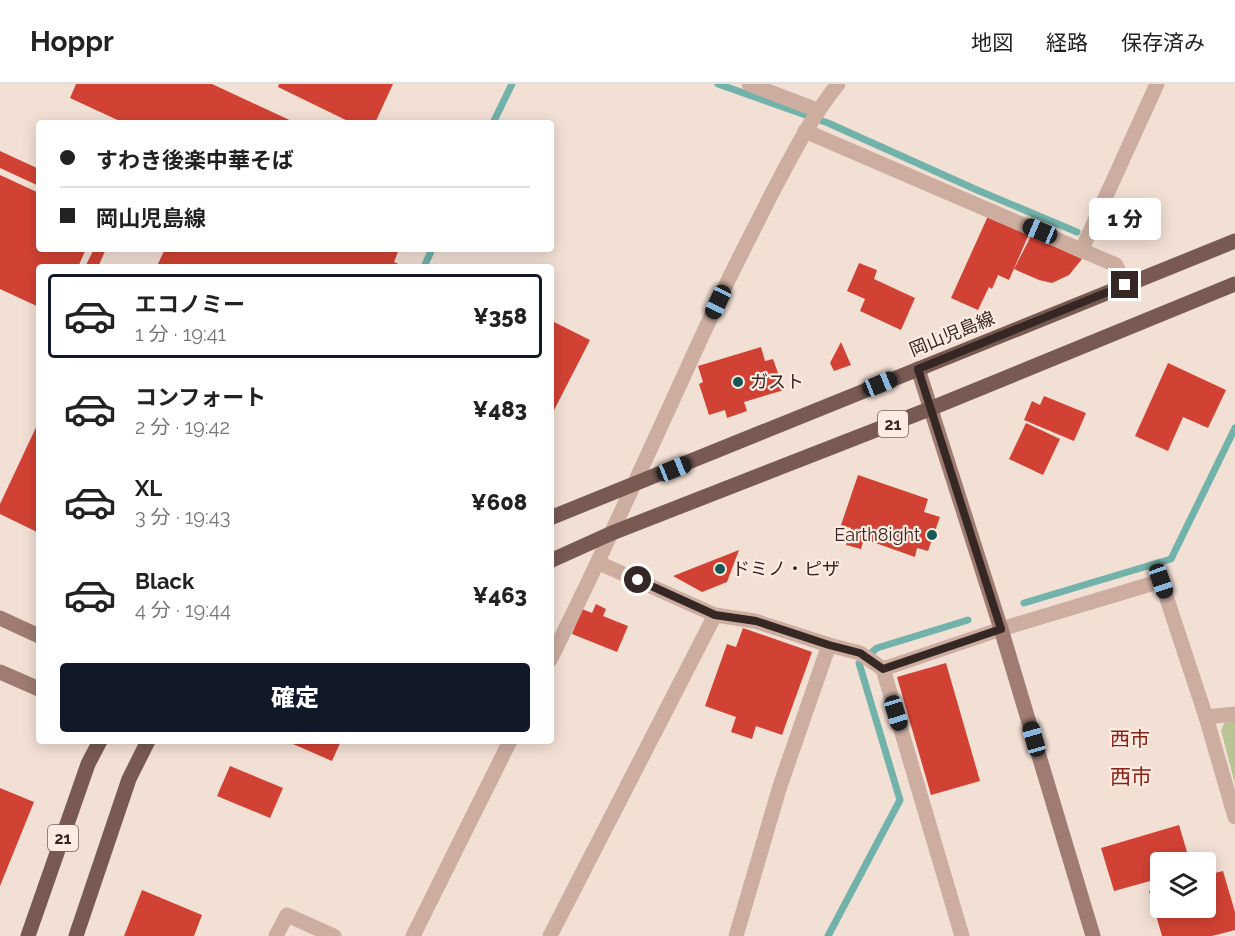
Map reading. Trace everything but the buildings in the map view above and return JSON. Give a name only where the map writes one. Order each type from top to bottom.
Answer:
[{"type":"main road","name":"岡山児島線","points":[[554,516],[1235,241]]},
{"type":"main road","name":"21","points":[[554,559],[612,533],[932,408],[1235,284]]},
{"type":"main road","name":"21","points":[[28,936],[88,764],[98,744]]},
{"type":"main road","name":"21","points":[[76,936],[143,744]]},
{"type":"street","points":[[749,84],[811,121],[1116,265],[1125,285]]},
{"type":"street","points":[[554,652],[599,563],[632,486],[736,264],[811,121],[838,84]]},
{"type":"street","points":[[1082,249],[1157,84]]},
{"type":"street","points":[[918,369],[1001,629],[1094,936]]},
{"type":"street","points":[[599,563],[715,615],[756,621],[871,661],[1001,629],[1161,581],[1206,717],[1235,817]]},
{"type":"street","points":[[550,936],[715,615]]},
{"type":"street","points":[[0,618],[36,635]]},
{"type":"street","points":[[736,936],[780,786],[829,645]]},
{"type":"street","points":[[871,661],[963,936]]},
{"type":"street","points":[[0,672],[36,689]]},
{"type":"street","points":[[1206,717],[1235,714]]},
{"type":"street","points":[[413,936],[509,744]]},
{"type":"street","points":[[276,936],[287,915],[334,936]]},
{"type":"green space","points":[[1235,719],[1235,784],[1221,730],[1226,720]]},
{"type":"waterway","points":[[494,120],[512,84]]},
{"type":"waterway","points":[[718,84],[828,123],[1077,232]]},
{"type":"waterway","points":[[425,264],[431,252]]},
{"type":"waterway","points":[[1024,603],[1171,559],[1235,428]]},
{"type":"waterway","points":[[828,936],[900,800],[859,663],[877,648],[968,620]]},
{"type":"place","name":"ガスト","points":[[738,382]]},
{"type":"place","name":"Earth8ight","points":[[932,535]]},
{"type":"place","name":"ドミノ・ピザ","points":[[720,569]]},
{"type":"district","name":"西市","points":[[1130,739]]},
{"type":"district","name":"西市","points":[[1131,777]]},
{"type":"route","points":[[638,580],[715,615],[756,621],[860,653],[883,669],[1001,629],[918,369],[1125,285]]}]
